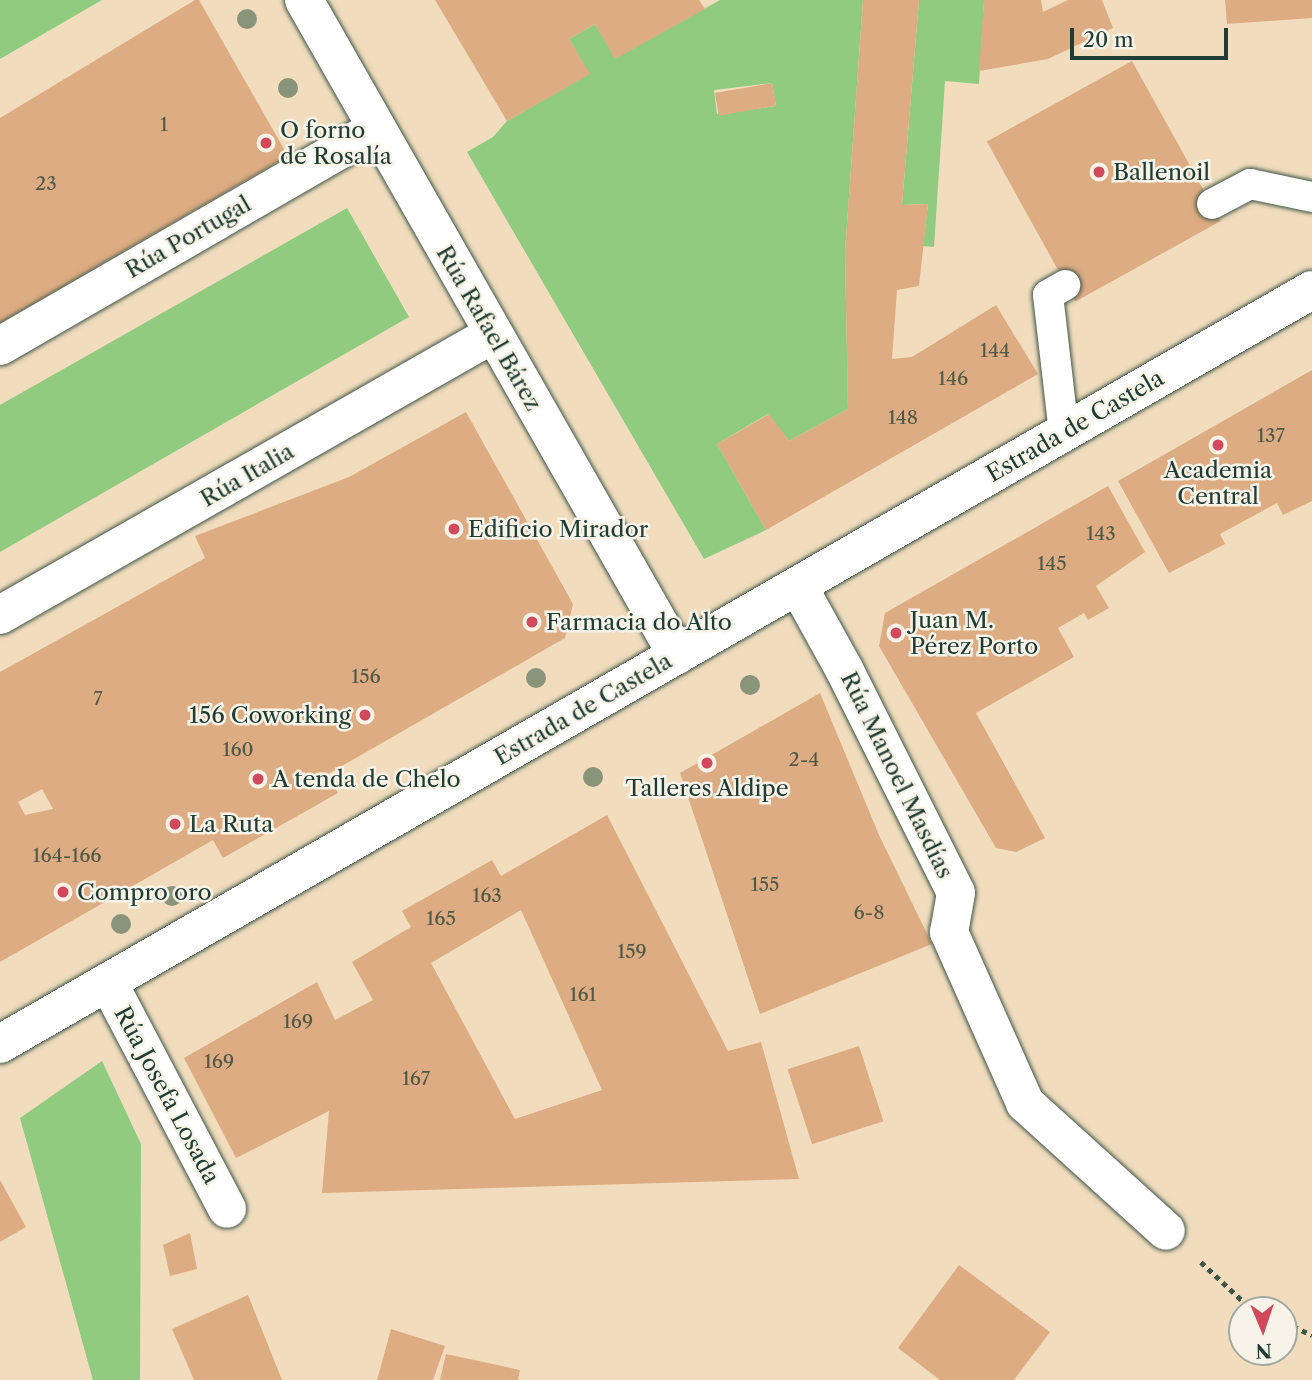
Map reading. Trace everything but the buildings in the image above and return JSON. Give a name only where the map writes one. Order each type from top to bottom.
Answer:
[{"type":"street","name":"Rúa Rafael Bárez","points":[[304,0],[677,656]]},
{"type":"street","name":"Rúa Portugal","points":[[0,346],[376,129]]},
{"type":"street","name":"Estrada de Castela","points":[[0,1044],[1312,290]]},
{"type":"street","name":"Rúa Italia","points":[[0,615],[493,334]]},
{"type":"street","name":"Rúa Manoel Masdías","points":[[798,586],[845,669],[956,893],[949,932],[1025,1103],[1166,1231]]},
{"type":"street","name":"Rúa Josefa Losada","points":[[108,982],[226,1209]]},
{"type":"lane","points":[[1212,204],[1250,184],[1312,197]]},
{"type":"lane","points":[[1064,433],[1048,295],[1065,285]]},
{"type":"path","points":[[1166,1231],[1237,1296]]},
{"type":"green space","points":[[0,0],[102,0],[0,59]]},
{"type":"green space","points":[[720,0],[863,0],[845,252],[848,409],[789,441],[768,414],[717,444],[766,530],[704,559],[467,152],[493,137],[507,121],[589,74],[569,39],[595,24],[616,58]],"holes":[[[772,83],[776,106],[717,114],[714,90]]]},
{"type":"green space","points":[[919,0],[984,0],[979,84],[945,81],[934,247],[923,246],[928,204],[902,205]]},
{"type":"green space","points":[[347,208],[409,317],[0,552],[0,405]]},
{"type":"green space","points":[[102,1061],[141,1144],[140,1380],[93,1380],[20,1118]]},
{"type":"place","name":"O forno de Rosalía","points":[[266,143]]},
{"type":"place","name":"Ballenoil","points":[[1099,172]]},
{"type":"place","name":"Academia Central","points":[[1218,445]]},
{"type":"place","name":"Edificio Mirador","points":[[454,529]]},
{"type":"place","name":"Farmacia do Alto","points":[[532,622]]},
{"type":"place","name":"Juan M. Pérez Porto","points":[[896,633]]},
{"type":"place","name":"156 Coworking","points":[[365,715]]},
{"type":"place","name":"Talleres Aldipe","points":[[707,763]]},
{"type":"place","name":"A tenda de Chelo","points":[[258,779]]},
{"type":"place","name":"La Ruta","points":[[175,824]]},
{"type":"place","name":"Compro oro","points":[[63,892]]}]
